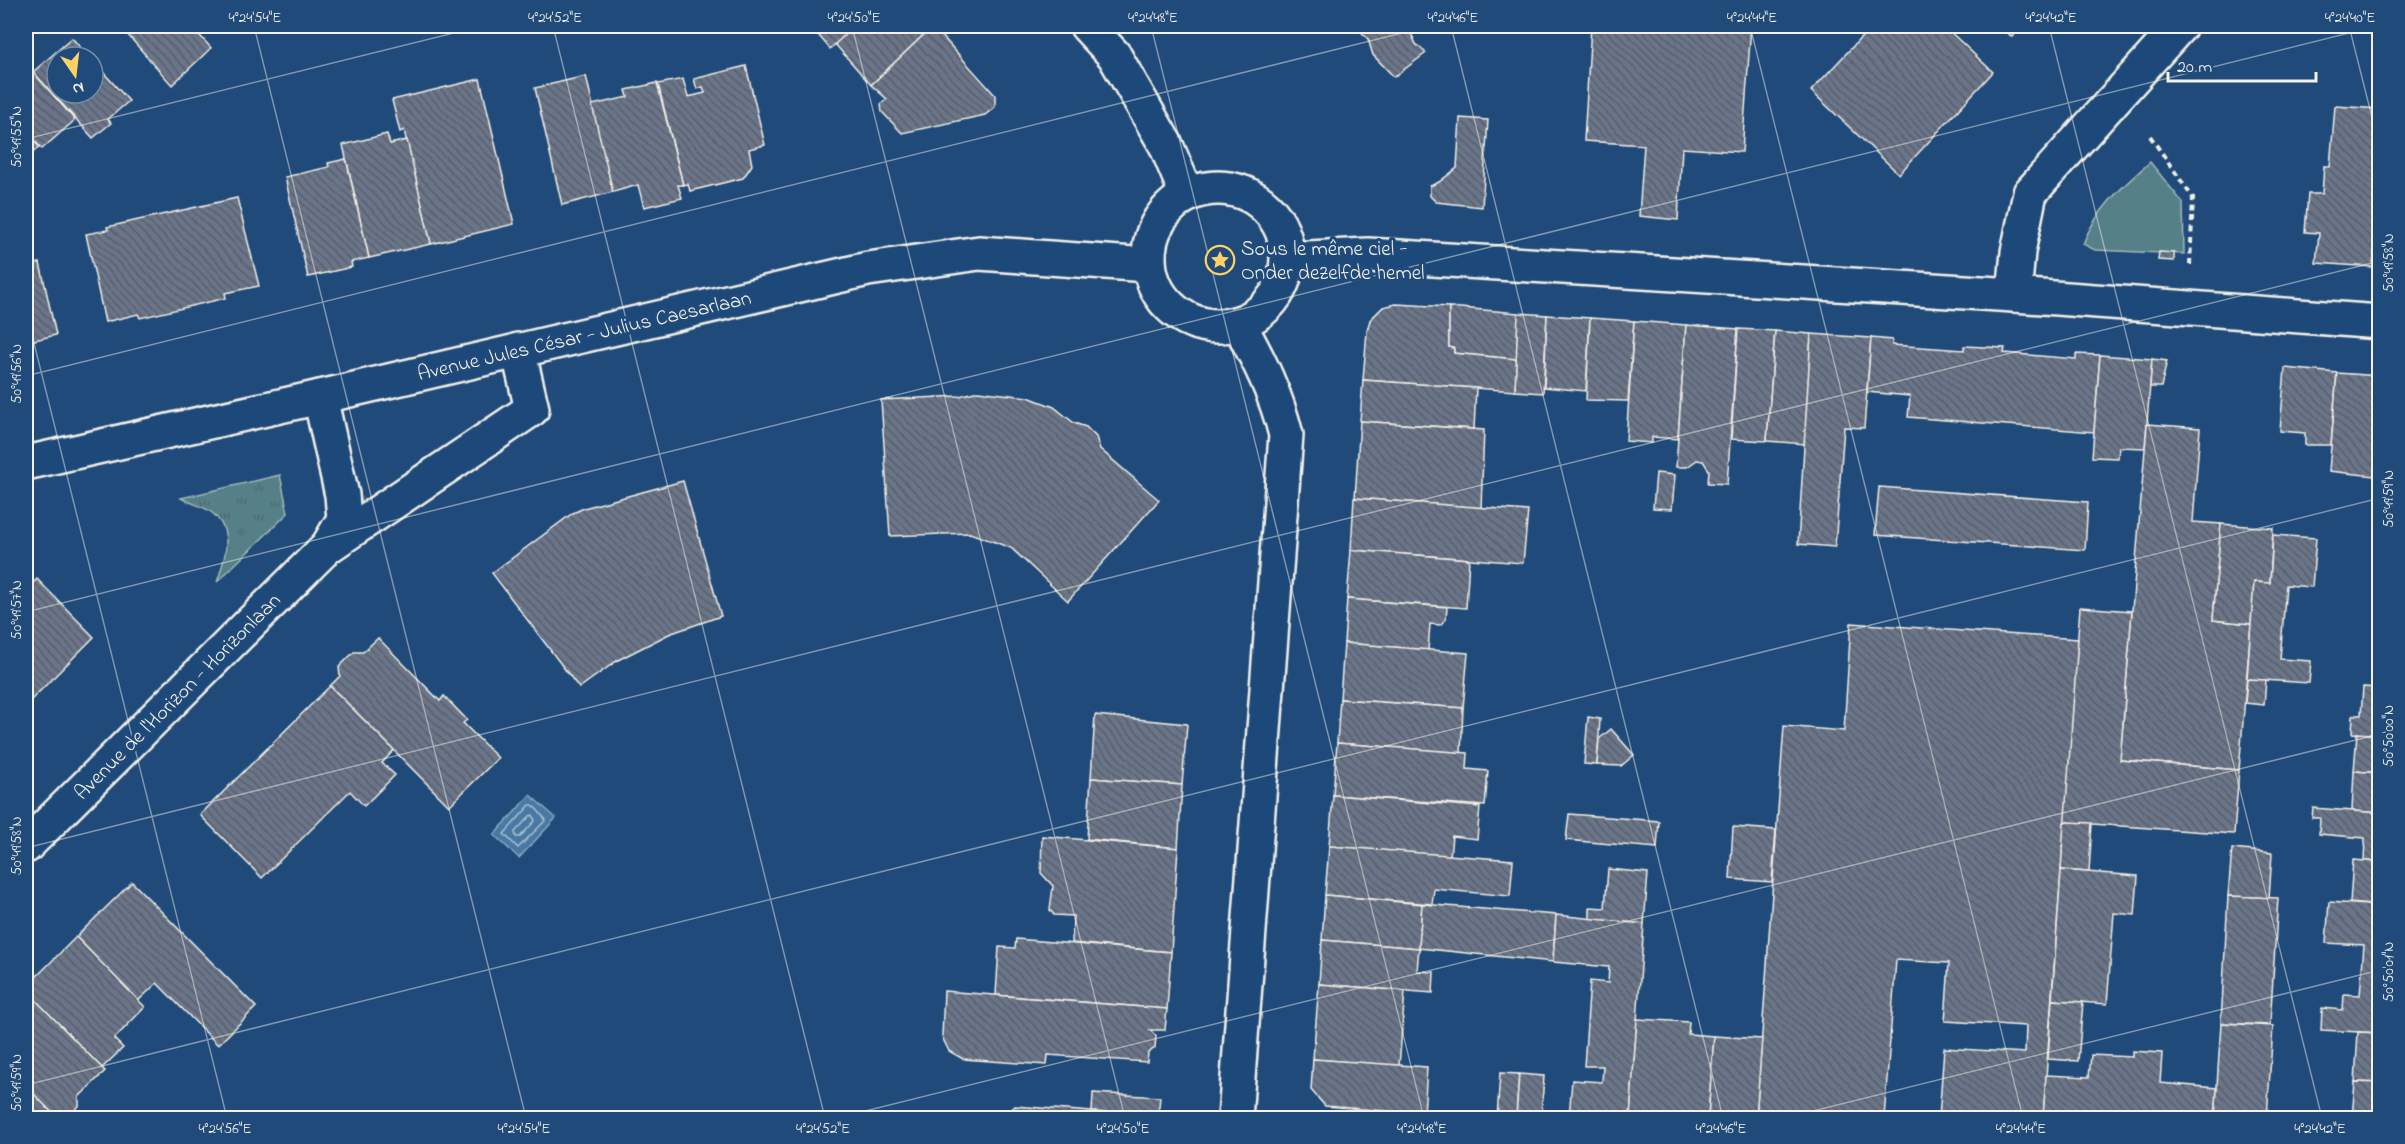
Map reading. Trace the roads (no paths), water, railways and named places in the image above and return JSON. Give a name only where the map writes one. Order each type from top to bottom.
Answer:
[{"type":"street","points":[[1087,26],[1114,56],[1166,145],[1187,195]]},
{"type":"street","points":[[2014,295],[2018,252],[2030,193],[2180,26]]},
{"type":"street","points":[[1210,187],[1234,189],[1256,198],[1274,214],[1285,235],[1288,259],[1284,280],[1274,299],[1258,314],[1239,324],[1221,327],[1204,326],[1187,320],[1173,311],[1152,282],[1148,265],[1149,243],[1157,224],[1169,207],[1187,195],[1210,187]]},
{"type":"street","name":"Avenue Jules César - Julius Caesarlaan","points":[[26,463],[868,269],[979,253],[1148,265]]},
{"type":"street","points":[[1288,259],[1368,255],[2014,295],[2379,321]]},
{"type":"street","points":[[1235,1119],[1286,435],[1268,378],[1239,324]]},
{"type":"street","name":"Avenue de l'Horizon - Horizonlaan","points":[[26,846],[328,546],[532,409],[518,350]]},
{"type":"street","name":"Avenue de l'Horizon - Horizonlaan","points":[[320,397],[342,495],[344,519],[328,546]]},
{"type":"water","points":[[530,795],[556,818],[519,858],[494,835]]},
{"type":"place","name":"Sous le même ciel - Onder dezelfde hemel","points":[[1220,260]]}]
